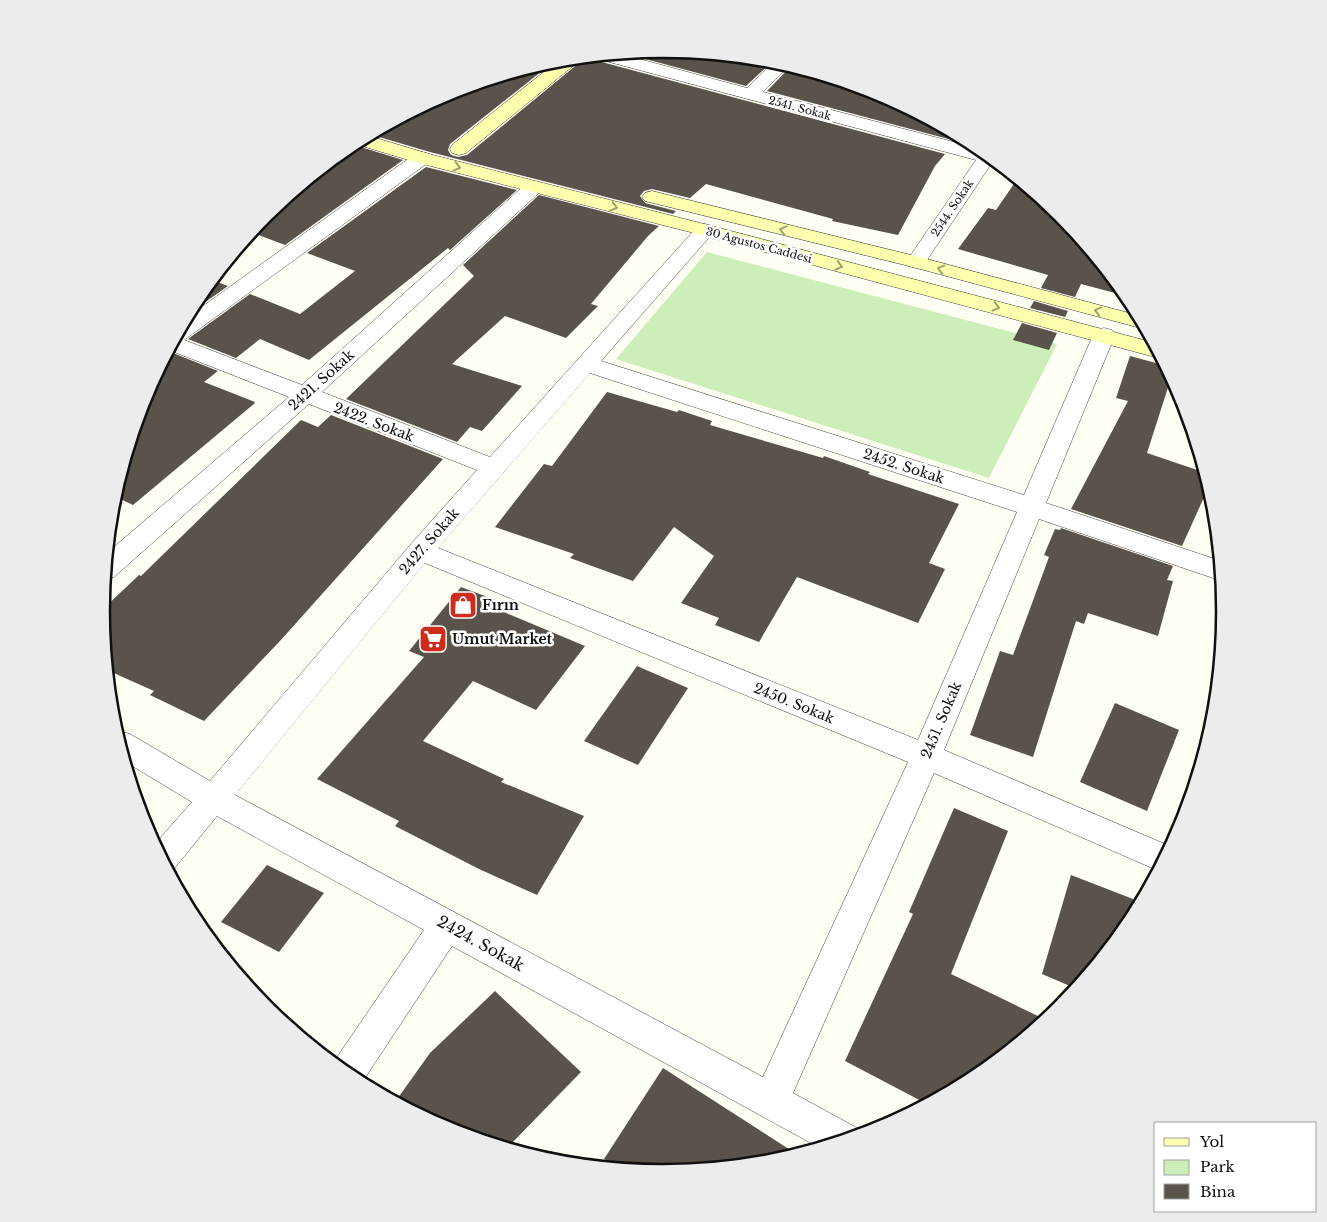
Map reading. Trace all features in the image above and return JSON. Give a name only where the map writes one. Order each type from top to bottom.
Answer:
[{"type":"main road","points":[[459,149],[561,67]]},
{"type":"main road","name":"30 Agustos Caddesi","points":[[389,131],[916,262],[1135,321]]},
{"type":"main road","name":"30 Agustos Caddesi","points":[[370,142],[422,158],[705,230],[1151,349]]},
{"type":"street","name":"2541. Sokak","points":[[621,60],[975,154]]},
{"type":"street","points":[[751,94],[776,69]]},
{"type":"street","points":[[188,327],[422,158]]},
{"type":"street","name":"2544. Sokak","points":[[916,262],[987,163]]},
{"type":"street","name":"2421. Sokak","points":[[112,564],[305,395],[534,187]]},
{"type":"street","name":"2427. Sokak","points":[[166,855],[420,550],[705,230]]},
{"type":"street","name":"2451. Sokak","points":[[770,1100],[926,756],[1104,335]]},
{"type":"street","name":"2422. Sokak","points":[[178,345],[493,467]]},
{"type":"street","name":"2452. Sokak","points":[[585,364],[1031,507],[1215,569]]},
{"type":"street","name":"2450. Sokak","points":[[420,550],[926,756],[1160,856]]},
{"type":"street","name":"2424. Sokak","points":[[128,748],[214,799],[836,1137]]},
{"type":"street","points":[[351,1067],[447,924]]},
{"type":"green space","points":[[707,252],[1057,344],[989,478],[616,359]]},
{"type":"building","points":[[644,59],[700,59],[766,67],[746,86]]},
{"type":"building","points":[[599,61],[945,154],[935,166],[898,235],[832,221],[833,219],[706,184],[690,198],[652,189],[644,191],[640,196],[645,203],[676,211],[673,214],[430,152],[379,137],[419,115],[452,100],[520,76],[542,71],[450,144],[448,150],[451,155],[458,157],[467,155],[577,64]]},
{"type":"building","points":[[786,71],[807,76],[875,100],[908,115],[954,140],[767,91]]},
{"type":"building","points":[[362,147],[403,160],[285,245],[258,235],[299,195],[356,151]]},
{"type":"building","points":[[426,167],[517,190],[450,250],[448,248],[309,360],[260,339],[236,358],[188,339],[250,294],[300,314],[355,271],[307,253]]},
{"type":"building","points":[[1014,184],[1055,220],[1080,246],[1117,294],[1081,284],[1075,297],[1041,288],[1048,275],[958,249],[988,208],[996,210]]},
{"type":"building","points":[[539,195],[659,226],[648,236],[591,304],[598,306],[566,338],[505,316],[452,364],[522,386],[482,431],[470,427],[457,442],[346,399],[474,276],[463,265]]},
{"type":"building","points":[[218,282],[228,286],[202,304]]},
{"type":"building","points":[[1034,301],[1068,311],[1065,317],[1030,308]]},
{"type":"building","points":[[1022,323],[1057,333],[1049,350],[1013,340]]},
{"type":"building","points":[[174,353],[218,371],[204,382],[255,402],[255,403],[133,505],[122,500],[129,468],[139,433],[152,399]]},
{"type":"building","points":[[1130,356],[1159,364],[1169,385],[1147,453],[1199,470],[1204,496],[1182,546],[1071,509],[1128,401],[1116,398]]},
{"type":"building","points":[[607,392],[677,412],[679,410],[712,421],[710,425],[823,458],[824,456],[870,472],[868,474],[959,504],[929,563],[945,569],[918,623],[797,577],[759,642],[715,625],[719,618],[681,603],[714,556],[674,527],[633,581],[570,558],[574,554],[495,527],[544,464],[552,466]]},
{"type":"building","points":[[331,415],[443,459],[280,641],[204,721],[150,695],[154,691],[114,673],[111,647],[110,602],[139,575],[141,576],[301,420],[318,427]]},
{"type":"building","points":[[1061,528],[1173,566],[1167,580],[1173,581],[1158,636],[1088,613],[1084,624],[1076,621],[1033,757],[970,735],[1000,651],[1013,655],[1049,557],[1044,555],[1055,529],[1060,530]]},
{"type":"building","points":[[461,587],[511,606],[506,613],[585,646],[536,710],[473,681],[423,741],[504,779],[501,782],[584,816],[537,895],[479,869],[395,826],[399,821],[317,779],[424,657],[409,651]]},
{"type":"building","points":[[637,666],[688,688],[638,765],[584,741]]},
{"type":"building","points":[[1115,703],[1179,730],[1147,811],[1080,782]]},
{"type":"building","points":[[954,808],[1008,831],[951,974],[1038,1016],[1028,1027],[1000,1050],[971,1071],[920,1100],[845,1061],[913,914],[909,912]]},
{"type":"building","points":[[267,865],[324,893],[279,952],[221,922]]},
{"type":"building","points":[[1071,875],[1133,899],[1131,908],[1124,919],[1103,948],[1070,986],[1042,974]]},
{"type":"building","points":[[495,991],[581,1072],[512,1143],[452,1122],[399,1096],[430,1053]]},
{"type":"building","points":[[663,1068],[790,1150],[736,1160],[700,1163],[627,1163],[608,1161],[604,1159]]},
{"type":"place","name":"Fırın","points":[[463,605]]},
{"type":"place","name":"Umut Market","points":[[433,639]]}]
